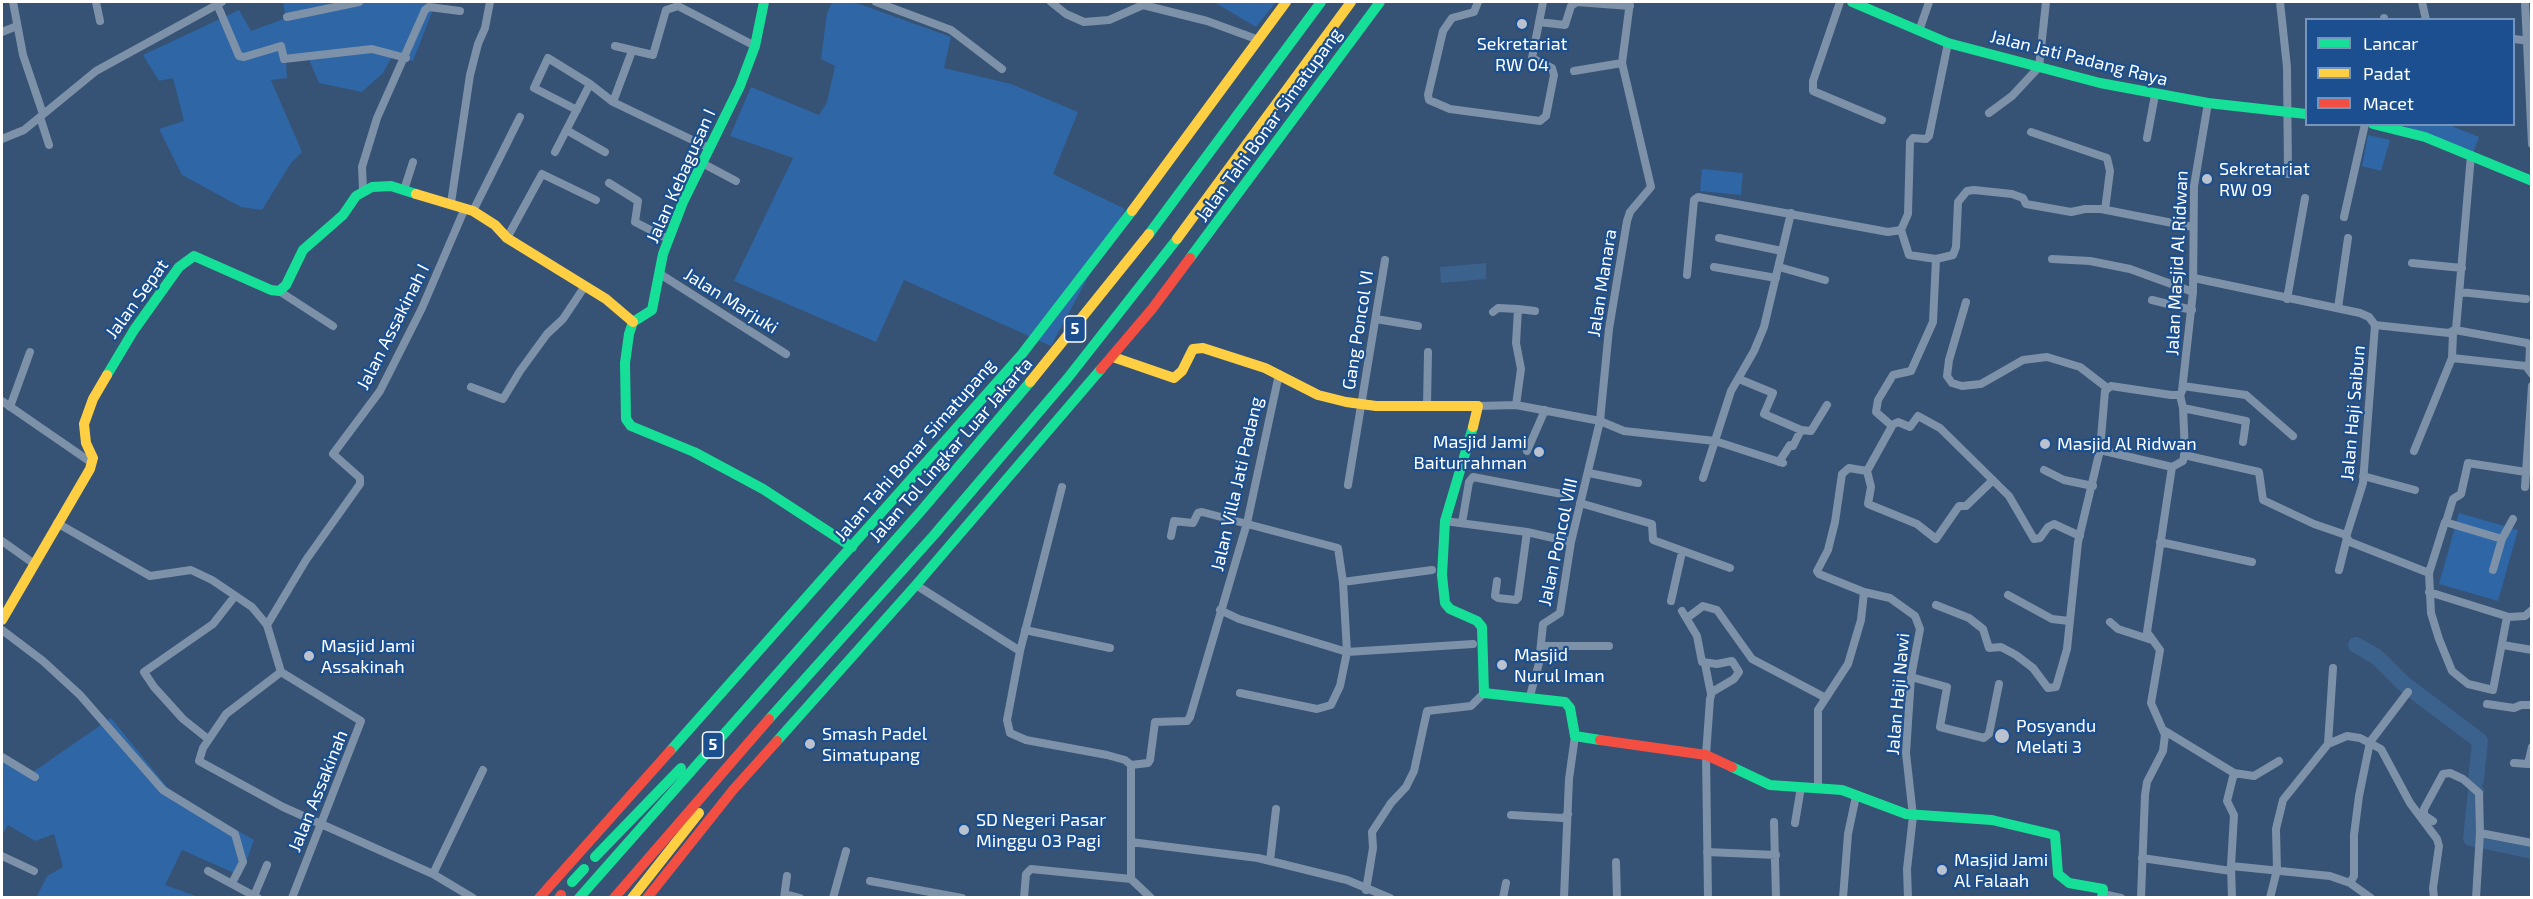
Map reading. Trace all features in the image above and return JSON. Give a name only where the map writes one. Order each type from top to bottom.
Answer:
[{"type":"main road","name":"Jalan Kebagusan I","points":[[633,322],[652,310],[668,239],[740,86],[755,46],[764,2]]},
{"type":"main road","name":"Jalan Tahi Bonar Simatupang","points":[[539,897],[852,547],[1053,315],[1286,2]]},
{"type":"main road","name":"Jalan Tol Lingkar Luar Jakarta","points":[[579,897],[921,511],[1070,335],[1152,230],[1321,2]]},
{"type":"main road","name":"5","points":[[614,897],[934,535],[1067,379],[1194,216],[1351,2]]},
{"type":"main road","name":"Jalan Tahi Bonar Simatupang","points":[[647,897],[733,790],[916,585],[1113,357],[1210,234],[1380,2]]},
{"type":"main road","name":"Jalan Jati Padang Raya","points":[[1852,2],[1948,43],[2038,67],[2155,95],[2305,114]]},
{"type":"main road","points":[[2380,126],[2425,137],[2532,181]]},
{"type":"main road","points":[[279,291],[286,285],[303,250],[343,215],[363,189],[380,185],[469,209],[495,225],[507,238],[585,286],[633,322],[626,350],[625,410],[629,424],[704,457],[763,489],[852,547]]},
{"type":"main road","name":"Jalan Sepat","points":[[92,462],[84,424],[90,406],[114,360],[179,267],[197,255],[271,290],[279,291]]},
{"type":"main road","points":[[1113,357],[1174,378],[1180,374],[1193,349],[1203,348],[1279,374],[1317,395],[1361,404],[1478,406],[1468,448],[1445,520],[1442,575],[1445,603],[1456,614],[1477,621],[1482,631],[1484,693],[1530,696],[1568,704],[1575,736],[1706,755],[1762,782],[1842,790],[1913,816],[1992,820],[2055,835],[2058,874],[2069,883],[2103,889],[2103,896]]},
{"type":"main road","points":[[2,620],[33,563],[82,486],[92,462]]},
{"type":"main road","points":[[595,857],[673,777],[758,684],[765,678],[774,676]]},
{"type":"main road","points":[[632,897],[754,748],[761,728]]},
{"type":"main road","points":[[572,882],[584,869]]},
{"type":"street","points":[[13,2],[31,85],[49,145]]},
{"type":"street","points":[[96,2],[100,21]]},
{"type":"street","points":[[287,17],[359,2]]},
{"type":"street","points":[[451,203],[470,75],[478,44],[485,28],[490,2]]},
{"type":"street","points":[[876,2],[951,30],[1002,69]]},
{"type":"street","points":[[1051,2],[1066,14],[1084,22],[1109,20],[1143,5],[1196,18],[1259,40]]},
{"type":"street","points":[[1478,2],[1471,15],[1448,21],[1443,31],[1428,95],[1431,102],[1450,109],[1544,119],[1554,72],[1550,66],[1532,58],[1543,2]]},
{"type":"street","points":[[1539,22],[1565,26],[1571,6],[1577,2],[1630,4],[1622,63],[1574,71]]},
{"type":"street","points":[[1840,2],[1813,81],[1813,91],[1882,120]]},
{"type":"street","points":[[1919,31],[1929,2]]},
{"type":"street","points":[[1989,113],[2012,96],[2038,67],[2046,2]]},
{"type":"street","points":[[2280,2],[2285,39],[2288,174]]},
{"type":"street","points":[[2422,2],[2426,18]]},
{"type":"street","points":[[2525,2],[2529,41],[2532,144]]},
{"type":"street","points":[[2,139],[24,130],[96,71],[220,3],[239,56],[244,57],[281,46],[284,59],[372,49],[406,58]]},
{"type":"street","points":[[615,46],[654,55],[666,10],[678,6],[755,46]]},
{"type":"street","points":[[363,189],[362,167],[377,118],[427,8],[460,11]]},
{"type":"street","points":[[2,32],[17,26]]},
{"type":"street","points":[[1948,43],[1929,136],[1926,139],[1913,138],[1910,142],[1908,214],[1900,230],[1908,255],[1936,259],[1953,255],[1956,248],[1958,202],[1967,191],[2012,194],[2023,198],[2026,204],[2071,212],[2085,209],[2105,210],[2193,226]]},
{"type":"street","points":[[613,102],[632,51]]},
{"type":"street","points":[[577,110],[533,86],[550,57],[613,102],[709,148]]},
{"type":"street","name":"Jalan Manara","points":[[1600,421],[1609,329],[1627,221],[1630,212],[1650,188],[1622,63]]},
{"type":"street","points":[[555,153],[590,84]]},
{"type":"street","points":[[2147,138],[2155,95]]},
{"type":"street","name":"Jalan Masjid Al Ridwan","points":[[2184,454],[2182,391],[2192,310],[2196,171],[2208,103]]},
{"type":"street","points":[[469,209],[520,117]]},
{"type":"street","points":[[2344,217],[2365,126]]},
{"type":"street","points":[[568,131],[605,152]]},
{"type":"street","points":[[2031,132],[2107,158],[2110,171],[2105,210]]},
{"type":"street","points":[[2414,451],[2452,358],[2460,292],[2471,154]]},
{"type":"street","points":[[404,190],[412,162]]},
{"type":"street","points":[[702,163],[736,180]]},
{"type":"street","points":[[507,238],[542,174],[596,200]]},
{"type":"street","points":[[609,183],[638,201],[635,222],[668,239]]},
{"type":"street","points":[[1687,275],[1697,197],[1888,232],[1900,230]]},
{"type":"street","points":[[2287,299],[2305,198]]},
{"type":"street","name":"Jalan Assakinah I","points":[[267,625],[306,560],[360,484],[360,478],[333,454],[380,391],[469,209]]},
{"type":"street","points":[[1703,478],[1731,391],[1760,338],[1791,213]]},
{"type":"street","points":[[1719,238],[1782,251]]},
{"type":"street","points":[[2338,308],[2348,238]]},
{"type":"street","points":[[1892,425],[1876,412],[1878,400],[1896,373],[1911,371],[1930,332],[1935,313],[1936,259]]},
{"type":"street","points":[[2052,259],[2091,261],[2130,269],[2193,292]]},
{"type":"street","name":"Gang Poncol VI","points":[[1348,485],[1385,260]]},
{"type":"street","points":[[2412,263],[2462,268]]},
{"type":"street","points":[[1714,267],[1776,278]]},
{"type":"street","points":[[1779,267],[1825,280]]},
{"type":"street","name":"Jalan Marjuki","points":[[660,274],[786,354]]},
{"type":"street","points":[[2194,278],[2366,315],[2375,325]]},
{"type":"street","points":[[471,387],[503,399],[520,371],[548,334],[563,319],[585,286]]},
{"type":"street","points":[[279,291],[333,326]]},
{"type":"street","points":[[2460,292],[2526,299]]},
{"type":"street","points":[[2152,300],[2192,310]]},
{"type":"street","points":[[1966,302],[1948,365],[1947,376],[1952,382],[1962,386],[1981,384],[2023,360],[2047,357],[2080,367],[2106,387],[2246,395],[2293,436]]},
{"type":"street","points":[[1493,312],[1498,308],[1534,311]]},
{"type":"street","points":[[1516,405],[1521,369],[1516,343],[1518,309]]},
{"type":"street","points":[[1376,319],[1418,326]]},
{"type":"street","name":"Jalan Haji Saibun","points":[[2339,570],[2362,487],[2375,325],[2454,332],[2527,343],[2530,347],[2530,371]]},
{"type":"street","points":[[10,406],[30,352]]},
{"type":"street","points":[[1427,406],[1428,352]]},
{"type":"street","points":[[2452,358],[2530,371]]},
{"type":"street","name":"Jalan Villa Jati Padang","points":[[1131,765],[1148,763],[1150,760],[1155,722],[1189,719],[1247,523],[1279,374]]},
{"type":"street","points":[[1739,379],[1773,393],[1764,414],[1801,430],[1811,431],[1827,405]]},
{"type":"street","points":[[2525,488],[2532,386]]},
{"type":"street","points":[[1936,605],[1969,618],[1982,627],[1989,648],[2001,647],[2016,655],[2033,669],[2051,689],[2058,682],[2065,658],[2073,572],[2100,450],[2106,387]]},
{"type":"street","points":[[2182,391],[2201,393]]},
{"type":"street","points":[[2,401],[92,462]]},
{"type":"street","points":[[1478,406],[1516,405],[1600,421],[1624,430],[1715,441],[1781,462],[1801,430]]},
{"type":"street","points":[[2183,408],[2246,421],[2243,442]]},
{"type":"street","points":[[1527,451],[1545,410]]},
{"type":"street","points":[[1994,480],[1966,506],[1959,506],[1936,539],[1917,524],[1868,504],[1871,487],[1867,471],[1892,425],[1898,422],[1910,427],[1918,416],[1953,439],[1994,480],[2009,496],[2034,539],[2040,538],[2045,530],[2054,524],[2079,539]]},
{"type":"street","name":"Jalan Poncol VIII","points":[[1530,696],[1541,646],[1543,624],[1560,614],[1571,542],[1600,421]]},
{"type":"street","points":[[2100,450],[2172,467],[2183,461],[2184,454],[2259,472],[2263,500],[2314,525],[2429,573]]},
{"type":"street","points":[[2507,617],[2493,690],[2475,687],[2460,679],[2452,671],[2431,613],[2429,573],[2453,499],[2461,494],[2468,463],[2526,472]]},
{"type":"street","points":[[2141,897],[2145,795],[2147,782],[2163,752],[2165,731],[2151,703],[2160,650],[2147,632],[2172,467]]},
{"type":"street","name":"Jalan Haji Nawi","points":[[1867,471],[1849,468],[1842,474],[1830,541],[1817,569],[1819,574],[1864,592],[1890,598],[1915,616],[1920,635],[1911,677],[1906,753],[1913,816],[1907,869],[1908,897]]},
{"type":"street","points":[[2044,470],[2066,480],[2093,486]]},
{"type":"street","points":[[1589,473],[1638,483]]},
{"type":"street","points":[[2362,476],[2415,490]]},
{"type":"street","points":[[1462,523],[1469,482],[1473,477],[1562,494]]},
{"type":"street","points":[[1062,487],[1020,651],[1007,720],[1010,733],[1026,740],[1107,754],[1125,760],[1131,765],[1131,879]]},
{"type":"street","points":[[1580,503],[1653,525],[1653,540],[1730,568]]},
{"type":"street","points":[[1171,536],[1174,521],[1193,524],[1200,512],[1338,548],[1343,582],[1347,652],[1337,693],[1331,705],[1323,709],[1240,693]]},
{"type":"street","points":[[2493,570],[2502,539],[2513,519]]},
{"type":"street","points":[[1445,520],[1527,532],[1571,542]]},
{"type":"street","points":[[2446,522],[2502,539]]},
{"type":"street","points":[[57,524],[139,572],[161,576],[181,570],[197,572],[252,607],[267,625],[281,672],[226,714],[208,739],[199,761],[283,807],[433,874],[473,897]]},
{"type":"street","points":[[1497,581],[1495,596],[1518,598],[1527,532]]},
{"type":"street","points":[[2,541],[33,563]]},
{"type":"street","points":[[2160,542],[2252,562]]},
{"type":"street","points":[[1671,601],[1682,552]]},
{"type":"street","points":[[1343,582],[1432,570]]},
{"type":"street","points":[[916,585],[1020,651]]},
{"type":"street","points":[[1818,788],[1817,718],[1821,705],[1843,674],[1851,653],[1864,592]]},
{"type":"street","points":[[2429,592],[2507,617],[2519,618],[2532,610]]},
{"type":"street","points":[[2008,594],[2052,619],[2070,621]]},
{"type":"street","points":[[208,739],[183,719],[154,687],[144,672],[213,624],[235,596]]},
{"type":"street","points":[[1708,897],[1706,755],[1711,694],[1697,636],[1684,615],[1698,609],[1712,607],[1724,617],[1752,658],[1826,698]]},
{"type":"street","points":[[1220,610],[1239,619],[1347,652],[1473,644]]},
{"type":"street","points":[[2110,622],[2118,629],[2153,640]]},
{"type":"street","points":[[2,630],[43,661],[106,723],[163,790],[235,834],[243,862],[232,883]]},
{"type":"street","points":[[1025,630],[1110,648]]},
{"type":"street","points":[[2503,645],[2532,650]]},
{"type":"street","points":[[1541,646],[1609,646]]},
{"type":"street","points":[[1705,664],[1732,661],[1739,672],[1734,679],[1711,694]]},
{"type":"street","points":[[2328,744],[2333,668]]},
{"type":"street","name":"Jalan Assakinah","points":[[281,672],[361,721],[320,823],[294,897]]},
{"type":"street","points":[[1911,677],[1946,685],[1947,691],[1940,727],[1984,738],[1989,734],[1999,684]]},
{"type":"street","points":[[2350,883],[2354,876],[2354,835],[2359,796],[2370,742],[2408,692]]},
{"type":"street","points":[[1366,890],[1374,848],[1372,832],[1391,802],[1406,787],[1414,771],[1426,711],[1471,706],[1484,693]]},
{"type":"street","points":[[2487,704],[2514,708],[2521,705],[2532,705]]},
{"type":"street","points":[[2165,731],[2234,773],[2254,776],[2279,760]]},
{"type":"street","points":[[1564,897],[1575,736]]},
{"type":"street","points":[[2270,897],[2277,870],[2276,829],[2283,800],[2328,744],[2347,736],[2370,742],[2380,749],[2410,803],[2438,843],[2434,897]]},
{"type":"street","points":[[2514,763],[2527,764],[2531,758],[2532,747]]},
{"type":"street","points":[[2,757],[35,777]]},
{"type":"street","points":[[433,874],[483,770]]},
{"type":"street","points":[[2232,897],[2234,815],[2227,801],[2234,773]]},
{"type":"street","points":[[2433,821],[2424,815],[2424,809],[2444,774],[2450,773],[2463,779],[2479,793],[2476,897]]},
{"type":"street","points":[[1795,823],[1801,787]]},
{"type":"street","points":[[1843,897],[1848,834],[1856,796]]},
{"type":"street","points":[[1270,861],[1276,809]]},
{"type":"street","points":[[1511,815],[1563,818],[1568,814]]},
{"type":"street","points":[[1774,822],[1776,897]]},
{"type":"street","points":[[2479,838],[2532,843]]},
{"type":"street","points":[[1131,842],[1194,848],[1270,861],[1347,880],[1366,890],[1389,897]]},
{"type":"street","points":[[833,897],[846,851]]},
{"type":"street","points":[[1707,852],[1776,855]]},
{"type":"street","points":[[2,856],[34,871]]},
{"type":"street","points":[[2142,858],[2231,868],[2310,872],[2350,883],[2371,897]]},
{"type":"street","points":[[1616,862],[1617,897]]},
{"type":"street","points":[[208,871],[256,897],[267,865]]},
{"type":"street","points":[[1024,897],[1026,874],[1031,869],[1131,879],[1151,897]]},
{"type":"street","points":[[787,876],[784,896],[800,897]]},
{"type":"street","points":[[870,881],[944,896],[962,897]]},
{"type":"street","points":[[1503,897],[1506,883]]},
{"type":"street","points":[[2103,896],[2121,897]]},
{"type":"shaded area","points":[[283,2],[436,2],[413,61],[393,55],[383,73],[362,92],[319,83],[307,55],[286,60],[287,78],[271,80],[302,152],[291,163],[262,210],[241,207],[182,175],[159,129],[184,121],[173,78],[159,81],[143,55],[239,10],[251,31],[286,18]]},
{"type":"shaded area","points":[[832,2],[854,2],[951,37],[944,68],[1011,84],[1078,112],[1053,174],[1125,209],[1051,346],[904,280],[876,342],[734,281],[793,158],[730,136],[751,87],[819,115],[827,102],[835,66],[821,59],[827,13]]},
{"type":"shaded area","points":[[1214,2],[1276,2],[1256,27]]},
{"type":"shaded area","points":[[2405,126],[2452,126],[2479,137],[2473,153]]},
{"type":"shaded area","points":[[2368,135],[2390,140],[2381,171],[2362,166]]},
{"type":"shaded area","points":[[1702,169],[1743,173],[1741,195],[1700,191]]},
{"type":"shaded area","points":[[1486,263],[1486,279],[1441,283],[1440,267]]},
{"type":"shaded area","points":[[2459,513],[2518,530],[2498,601],[2439,584]]},
{"type":"shaded area","points":[[111,718],[172,793],[254,840],[241,876],[182,850],[165,885],[199,897],[36,898],[47,876],[63,867],[54,834],[35,841],[8,825],[2,835],[2,759],[33,772]]},
{"type":"waterway","points":[[2356,645],[2377,657],[2403,683],[2480,741],[2476,780]]},
{"type":"waterway","points":[[2476,791],[2471,838],[2532,851]]},
{"type":"traffic: fast","points":[[764,2],[755,46],[740,86],[683,202],[663,254],[652,310],[633,322],[629,334],[625,363],[626,419],[631,426],[694,452],[763,489],[852,547]]},
{"type":"traffic: fast","points":[[1149,234],[1321,2]]},
{"type":"traffic: fast","points":[[1190,258],[1380,2]]},
{"type":"traffic: fast","points":[[1852,2],[1948,43],[2100,83],[2208,103],[2305,114]]},
{"type":"traffic: fast","points":[[2381,126],[2425,137],[2532,181]]},
{"type":"traffic: fast","points":[[107,375],[134,330],[179,267],[194,256],[271,290],[279,291],[286,285],[303,250],[343,215],[356,196],[372,187],[391,186],[416,194]]},
{"type":"traffic: fast","points":[[670,751],[1022,354],[1132,211]]},
{"type":"traffic: fast","points":[[769,719],[934,535],[1067,379],[1177,239]]},
{"type":"traffic: fast","points":[[777,741],[916,585],[1101,369]]},
{"type":"traffic: fast","points":[[579,898],[921,511],[1030,382]]},
{"type":"traffic: fast","points":[[1473,427],[1445,521],[1442,575],[1445,603],[1450,609],[1477,621],[1482,627],[1484,693],[1565,702],[1570,708],[1575,736],[1600,740]]},
{"type":"traffic: fast","points":[[1732,767],[1770,785],[1842,790],[1906,814],[1992,820],[2055,835],[2058,874],[2069,883],[2103,889],[2102,898]]},
{"type":"traffic: fast","points":[[595,857],[681,768]]},
{"type":"traffic: fast","points":[[572,882],[584,869]]},
{"type":"traffic: slow","points":[[1132,211],[1286,2]]},
{"type":"traffic: slow","points":[[1177,239],[1351,2]]},
{"type":"traffic: slow","points":[[416,194],[473,211],[495,225],[507,238],[606,299],[633,322]]},
{"type":"traffic: slow","points":[[1030,382],[1149,234]]},
{"type":"traffic: slow","points":[[1113,357],[1174,378],[1182,371],[1193,349],[1203,348],[1265,368],[1318,395],[1346,402],[1376,406],[1478,406],[1473,427]]},
{"type":"traffic: slow","points":[[2,620],[90,469],[93,458],[86,443],[84,424],[93,399],[107,375]]},
{"type":"traffic: slow","points":[[632,898],[699,813]]},
{"type":"traffic: jam","points":[[1101,369],[1152,309],[1190,258]]},
{"type":"traffic: jam","points":[[614,898],[769,719]]},
{"type":"traffic: jam","points":[[1600,740],[1706,755],[1732,767]]},
{"type":"traffic: jam","points":[[647,898],[733,790],[777,741]]},
{"type":"traffic: jam","points":[[539,898],[670,751]]},
{"type":"place","name":"Sekretariat RW 04","points":[[1522,24]]},
{"type":"place","name":"Sekretariat RW 09","points":[[2207,179]]},
{"type":"place","name":"Masjid Al Ridwan","points":[[2045,444]]},
{"type":"place","name":"Masjid Jami Baiturrahman","points":[[1539,452]]},
{"type":"place","name":"Masjid Jami Assakinah","points":[[309,656]]},
{"type":"place","name":"Masjid Nurul Iman","points":[[1502,665]]},
{"type":"place","name":"Posyandu Melati 3","points":[[2002,736]]},
{"type":"place","name":"Smash Padel Simatupang","points":[[810,744]]},
{"type":"place","name":"SD Negeri Pasar Minggu 03 Pagi","points":[[964,830]]},
{"type":"place","name":"Masjid Jami Al Falaah","points":[[1942,870]]}]
